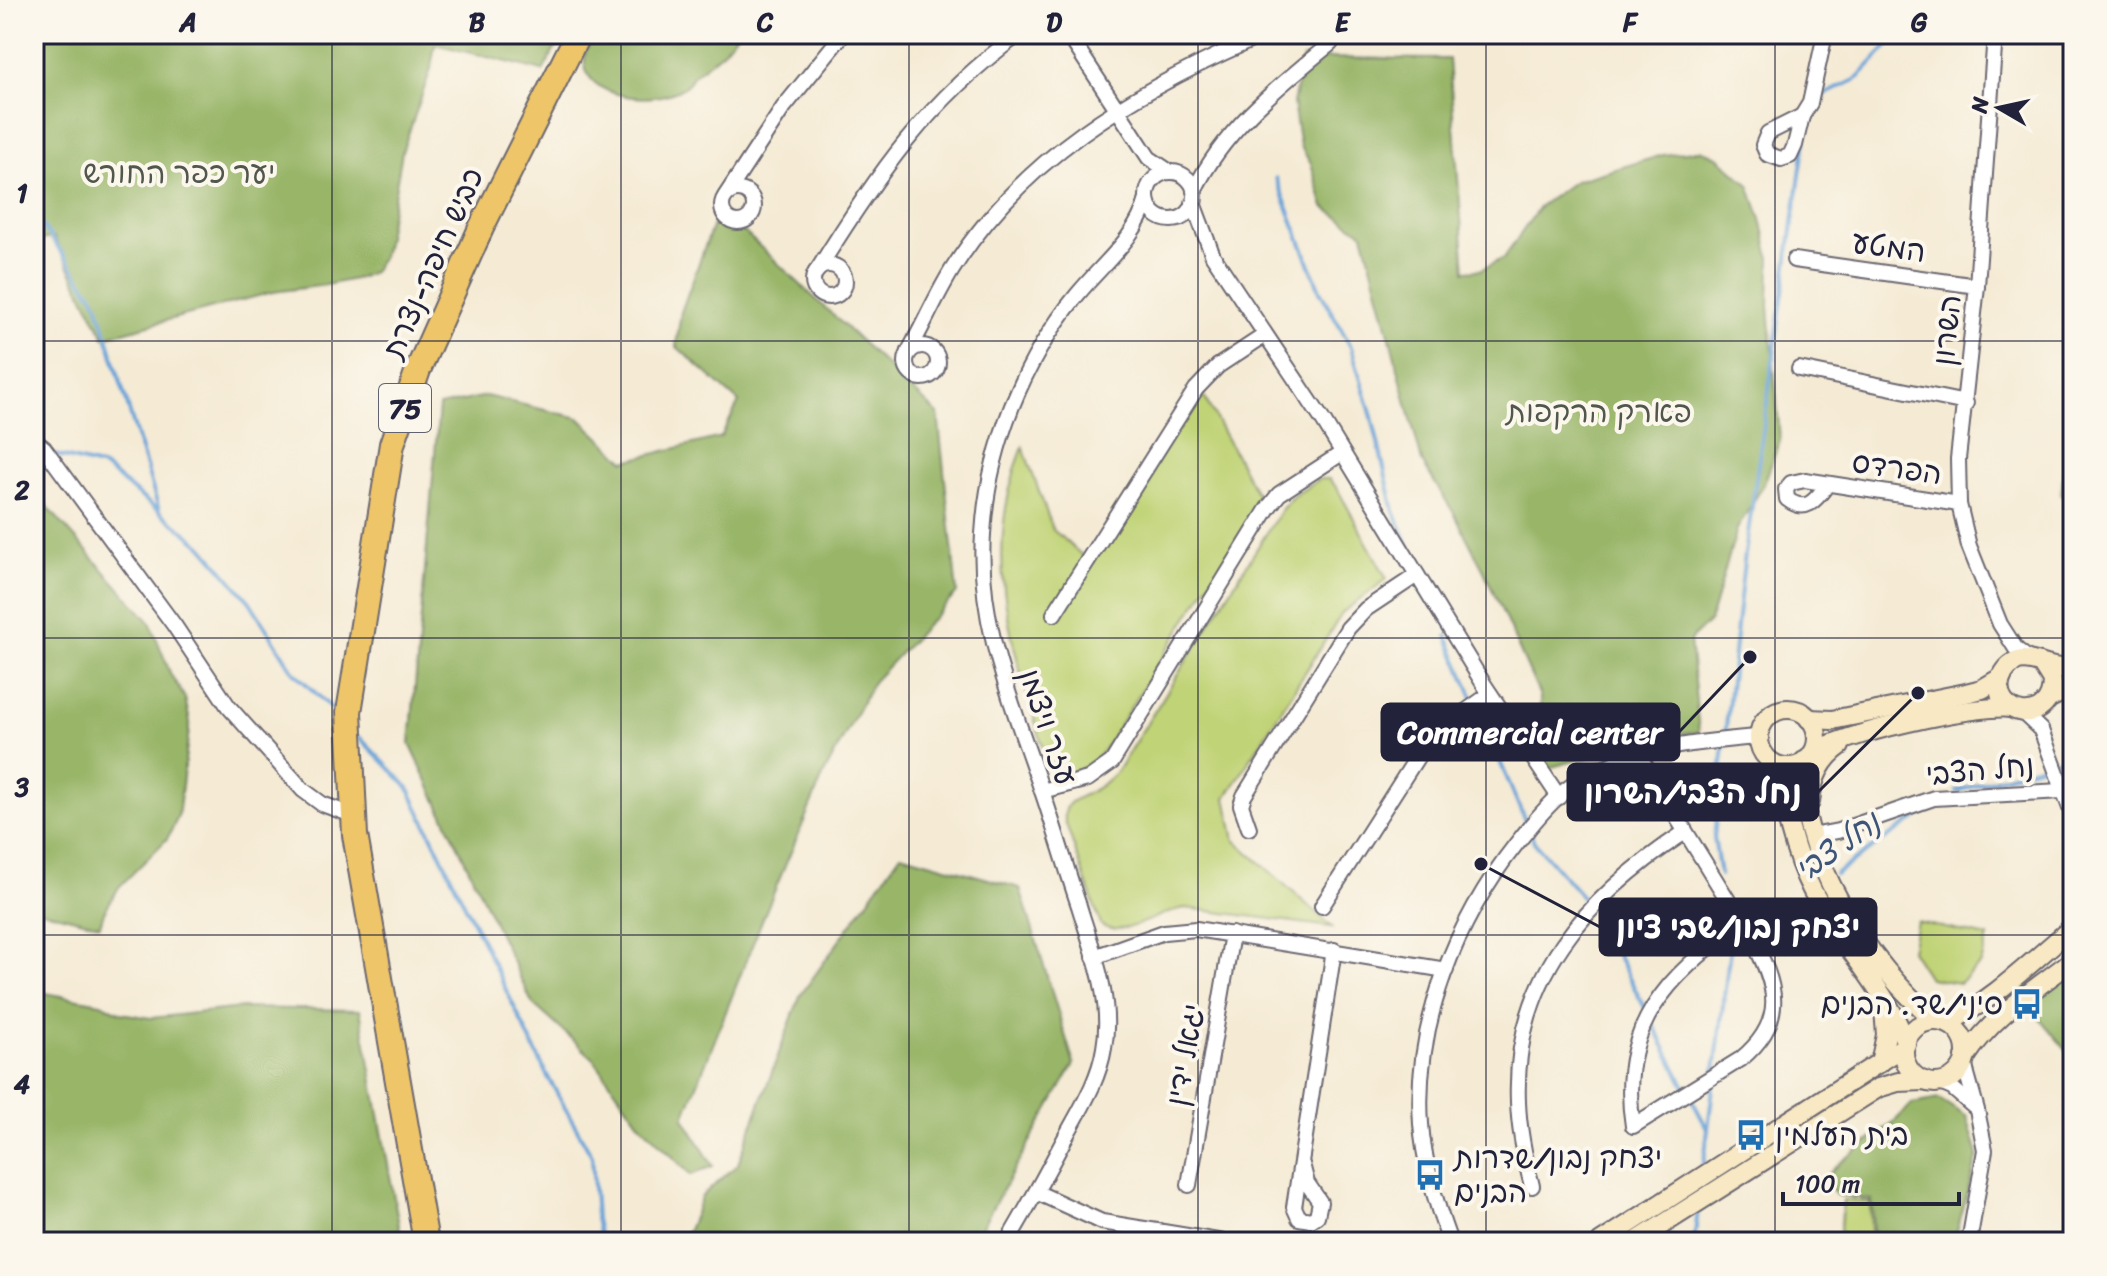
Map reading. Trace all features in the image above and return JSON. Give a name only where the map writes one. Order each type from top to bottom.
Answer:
[{"type":"highway","name":"כביש חיפה-נצרת","points":[[352,815],[349,712],[392,444],[418,370],[464,266],[578,34]]},
{"type":"highway","name":"75","points":[[352,815],[426,1242]]},
{"type":"street","points":[[747,161],[744,179],[754,208],[750,216],[739,222],[730,220],[724,213],[722,204],[726,195],[747,161],[790,98],[843,34]]},
{"type":"street","points":[[839,234],[834,249],[838,268],[844,275],[844,288],[830,297],[821,295],[815,289],[813,279],[839,234],[876,177],[930,111],[1019,34]]},
{"type":"street","points":[[1068,34],[1154,163],[1190,181],[1205,239],[1213,256],[1342,453],[1490,694],[1559,797]]},
{"type":"street","points":[[1802,116],[1810,103],[1825,34]]},
{"type":"street","name":"השרון","points":[[1995,34],[1977,286],[1958,459],[1959,504],[1969,546],[2000,624],[2006,654],[2004,673]]},
{"type":"street","points":[[909,351],[917,346],[934,352],[938,360],[936,369],[927,377],[914,376],[907,370],[906,360],[909,351],[953,270],[1000,206],[1066,144],[1116,109],[1181,72],[1249,41]]},
{"type":"street","points":[[1128,239],[1156,178],[1198,167],[1211,157],[1269,96],[1331,43]]},
{"type":"street","points":[[1142,148],[1154,213],[1173,219],[1205,239]]},
{"type":"street","points":[[1128,239],[1154,224],[1184,216],[1211,157]]},
{"type":"street","points":[[726,195],[738,190],[747,193]]},
{"type":"street","name":"עזר ויצמן","points":[[1007,1242],[1091,1088],[1104,1052],[1106,1014],[1094,957],[1012,705],[984,599],[982,546],[986,496],[1004,427],[1036,358],[1075,297],[1128,239]]},
{"type":"street","name":"המטע","points":[[1794,260],[1977,286]]},
{"type":"street","points":[[817,271],[829,265],[838,268]]},
{"type":"street","points":[[923,326],[926,347]]},
{"type":"street","points":[[1054,614],[1196,389],[1218,366],[1265,335]]},
{"type":"street","points":[[1799,369],[1966,403]]},
{"type":"street","points":[[34,440],[44,448],[174,625],[228,706],[303,790],[322,804],[352,815]]},
{"type":"street","points":[[1042,791],[1088,779],[1112,762],[1268,508],[1279,494],[1342,453]]},
{"type":"street","name":"הפרדס","points":[[1827,485],[1959,504]]},
{"type":"street","points":[[1249,828],[1241,805],[1244,796],[1348,628],[1366,609],[1417,575]]},
{"type":"street","name":"השרון","points":[[2000,624],[2016,649],[2036,663]]},
{"type":"street","points":[[1809,719],[1832,720],[1982,689],[2019,661],[2055,669],[2073,667]]},
{"type":"street","points":[[2036,663],[2052,681],[2047,702],[2045,747]]},
{"type":"street","points":[[2004,673],[2000,691],[2041,730],[2073,816]]},
{"type":"street","points":[[2017,710],[2038,710],[2073,687]]},
{"type":"street","points":[[1322,906],[1430,737],[1490,694]]},
{"type":"street","name":"נחל הצבי","points":[[1808,757],[1832,742],[1862,734],[1983,707],[2017,710]]},
{"type":"street","points":[[1808,757],[1784,768],[1764,755],[1758,737],[1764,719],[1779,711],[1800,712],[1815,727],[1818,740],[1801,777],[1811,831],[1828,881],[1872,951],[1903,990],[1963,1037],[1964,1061],[1984,1136],[1984,1164],[1969,1242]]},
{"type":"street","points":[[1811,831],[1812,786],[1822,763],[1837,748],[1862,734]]},
{"type":"street","points":[[1450,1242],[1424,1152],[1421,1120],[1427,1038],[1446,970],[1463,927],[1488,883],[1536,820],[1568,788],[1603,769],[1639,756],[1707,741],[1758,737]]},
{"type":"street","points":[[1639,756],[1742,923],[1764,963],[1773,992],[1772,1020],[1766,1034],[1741,1059],[1633,1126],[1630,1073],[1639,1033],[1649,1012],[1684,968],[1742,923]]},
{"type":"street","points":[[1776,765],[1794,840],[1811,889],[1902,1033],[1908,1067],[1915,1075],[1952,1088],[1977,1110]]},
{"type":"street","name":"נחל הצבי","points":[[1811,831],[1838,831],[1934,798],[2062,791]]},
{"type":"street","points":[[1532,1186],[1520,1130],[1519,1063],[1525,1026],[1538,989],[1555,955],[1608,890],[1642,861],[1685,832]]},
{"type":"street","points":[[1601,1242],[1880,1063],[1905,1045],[1916,1027],[1967,1013],[2073,927]]},
{"type":"street","points":[[1094,957],[1164,932],[1196,929],[1446,970]]},
{"type":"street","name":"יגאל ידין","points":[[1189,1185],[1232,934]]},
{"type":"street","points":[[1302,1164],[1334,950]]},
{"type":"street","points":[[1635,1242],[1878,1088],[1898,1082],[1931,1081],[1954,1076],[1985,1030],[2073,960]]},
{"type":"street","points":[[1880,995],[1886,1035],[1880,1063]]},
{"type":"street","points":[[1036,1192],[1102,1222],[1188,1239],[1224,1242]]},
{"type":"green space","name":"יער כפר החורש","points":[[34,34],[563,34],[543,71],[435,44],[431,69],[402,152],[384,253],[373,272],[326,285],[273,292],[104,337],[54,237],[34,242]]},
{"type":"green space","points":[[595,34],[737,34],[683,87],[668,94],[649,97],[609,91],[594,82],[586,69],[586,51]]},
{"type":"green space","name":"פארק הרקפות","points":[[1303,58],[1449,59],[1465,271],[1480,270],[1504,258],[1540,206],[1575,181],[1663,155],[1700,150],[1717,156],[1749,185],[1770,257],[1769,306],[1780,440],[1764,484],[1737,529],[1710,621],[1690,640],[1699,732],[1673,735],[1548,768],[1530,758],[1540,724],[1540,696],[1484,571],[1455,515],[1422,462],[1363,233],[1324,207],[1311,164],[1300,146],[1293,103]]},
{"type":"green space","points":[[719,208],[938,414],[957,593],[873,682],[824,774],[684,1118],[713,1166],[691,1175],[640,1124],[592,1057],[532,1003],[410,744],[439,406],[486,396],[579,418],[625,461],[721,437],[739,402],[676,346],[681,312]]},
{"type":"green space","points":[[2073,392],[2073,498],[2061,495]]},
{"type":"green space","points":[[1202,393],[1261,502],[1103,751],[1080,770],[1066,773],[1052,764],[1045,754],[1012,639],[1006,602],[1002,564],[1003,526],[1010,487],[1023,447],[1053,530],[1091,563]]},
{"type":"green space","points":[[1320,479],[1329,479],[1337,488],[1387,579],[1343,612],[1226,798],[1235,840],[1332,927],[1185,908],[1130,927],[1109,929],[1101,925],[1065,821],[1066,809],[1117,771],[1281,510],[1292,497]]},
{"type":"green space","points":[[34,488],[150,622],[171,675],[185,698],[190,722],[178,817],[167,839],[119,887],[100,925],[34,909]]},
{"type":"green space","points":[[901,854],[1020,888],[1074,1064],[973,1242],[689,1242],[685,1237],[702,1196],[738,1164],[800,996]]},
{"type":"green space","points":[[1917,922],[1988,937],[1981,964],[1959,983],[1929,978],[1911,950]]},
{"type":"green space","points":[[2073,973],[2073,1058],[2030,1007]]},
{"type":"green space","points":[[34,991],[101,1003],[121,1013],[151,1018],[240,1008],[360,1010],[402,1242],[34,1242]]},
{"type":"green space","points":[[1939,1099],[1967,1117],[1978,1155],[1957,1231],[1957,1242],[1873,1242],[1872,1200],[1836,1195],[1825,1178],[1912,1104]]},
{"type":"green space","points":[[1843,1200],[1870,1202],[1871,1242],[1843,1242],[1840,1229]]},
{"type":"waterway","points":[[1814,100],[1857,79],[1899,34]]},
{"type":"waterway","points":[[1725,736],[1744,561],[1807,126]]},
{"type":"waterway","points":[[1276,178],[1320,291],[1351,347],[1372,417],[1394,511],[1412,554]]},
{"type":"waterway","points":[[34,214],[96,300],[159,510]]},
{"type":"waterway","points":[[56,455],[104,467],[202,546],[250,602],[293,671],[339,716]]},
{"type":"waterway","points":[[1447,636],[1526,823]]},
{"type":"waterway","points":[[359,737],[408,787],[548,1077],[592,1156],[596,1219],[601,1242]]},
{"type":"waterway","points":[[1720,875],[1714,837],[1724,745]]},
{"type":"waterway","name":"נחל צבי","points":[[2056,760],[2073,755]]},
{"type":"waterway","name":"נחל צבי","points":[[1957,791],[2048,763]]},
{"type":"waterway","name":"נחל צבי","points":[[1835,874],[1936,804]]},
{"type":"waterway","points":[[1530,831],[1534,842],[1589,905]]},
{"type":"waterway","name":"נחל צבי","points":[[1753,932],[1808,893]]},
{"type":"waterway","points":[[1724,904],[1727,931]]},
{"type":"waterway","points":[[1595,912],[1646,1010]]},
{"type":"waterway","name":"נחל צבי","points":[[1715,1071],[1730,948],[1745,937]]},
{"type":"waterway","points":[[1652,1022],[1686,1089]]},
{"type":"waterway","name":"נחל צבי","points":[[1703,1170],[1714,1079]]},
{"type":"waterway","points":[[1690,1096],[1708,1130]]},
{"type":"waterway","name":"נחל צבי","points":[[1694,1242],[1698,1210]]},
{"type":"place","name":"Commercial center","points":[[1750,657]]},
{"type":"place","name":"נחל הצבי/השרון","points":[[1918,693]]},
{"type":"place","name":"יצחק נבון/שבי ציון","points":[[1481,864]]},
{"type":"place","name":"סיני/שד. הבנים","points":[[2027,1004]]},
{"type":"place","name":"בית העלמין","points":[[1751,1135]]},
{"type":"place","name":"יצחק נבון/שדרות הבנים","points":[[1430,1175]]}]
